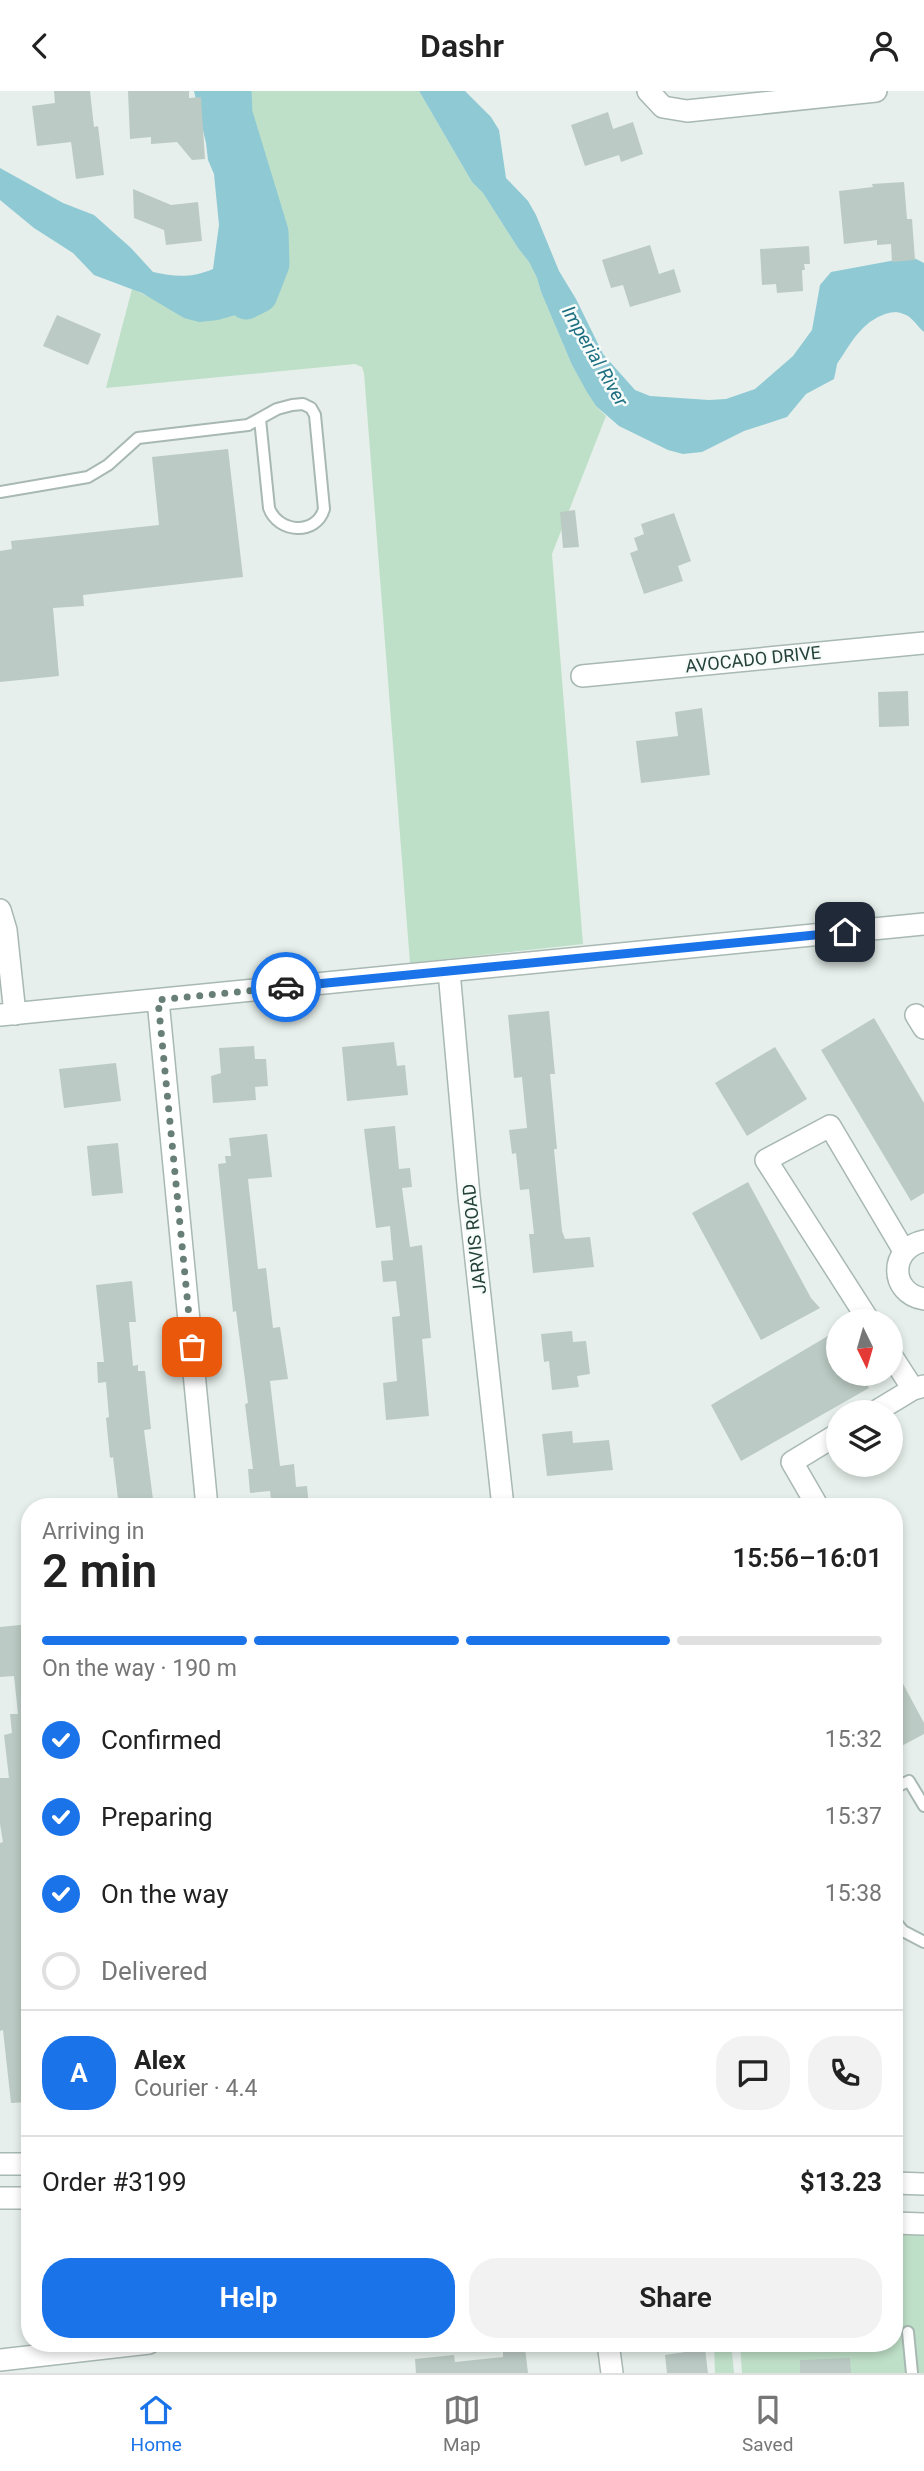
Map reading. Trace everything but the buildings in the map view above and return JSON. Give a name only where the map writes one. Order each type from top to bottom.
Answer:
[{"type":"street","points":[[648,91],[663,107],[687,111],[876,91]]},
{"type":"street","name":"AVOCADO DRIVE","points":[[582,675],[924,643]]},
{"type":"street","points":[[0,910],[6,930],[8,1015],[924,925]]},
{"type":"street","name":"JARVIS ROAD","points":[[449,971],[469,1196],[502,1498]]},
{"type":"street","points":[[158,1000],[206,1498]]},
{"type":"street","points":[[861,1309],[766,1160],[830,1126],[904,1251]]},
{"type":"street","points":[[924,1241],[904,1251],[897,1269],[899,1279],[910,1295],[924,1300]]},
{"type":"street","points":[[896,1400],[918,1388],[903,1370]]},
{"type":"street","points":[[813,1498],[792,1462],[826,1441]]},
{"type":"street","points":[[0,2164],[21,2164]]},
{"type":"street","points":[[903,2183],[924,2184]]},
{"type":"street","points":[[0,2198],[21,2198]]},
{"type":"street","points":[[903,2223],[924,2224]]},
{"type":"street","points":[[0,2360],[70,2352]]},
{"type":"street","points":[[609,2352],[612,2373]]},
{"type":"lane","points":[[0,492],[88,477],[108,465],[138,438],[248,425],[277,409],[303,404],[315,415],[324,509],[321,517],[313,524],[292,527],[280,524],[273,518],[269,508],[260,419]]},
{"type":"lane","points":[[903,1784],[909,1781],[924,1806]]},
{"type":"lane","points":[[903,1931],[924,1942]]},
{"type":"lane","points":[[908,2332],[912,2373]]},
{"type":"green space","points":[[238,91],[419,91],[472,182],[483,193],[529,262],[572,365],[596,406],[606,416],[552,554],[583,944],[410,963],[362,367],[355,364],[106,388],[132,289],[158,301],[184,318],[257,299],[272,271],[270,254],[260,226],[257,192],[243,150]]},
{"type":"green space","points":[[903,2223],[924,2224],[924,2373],[742,2373],[741,2352],[903,2352]]},
{"type":"green space","points":[[714,2352],[732,2352],[734,2373],[715,2373]]},
{"type":"water","points":[[194,91],[238,91],[243,150],[257,192],[260,226],[270,254],[272,271],[266,286],[246,312],[199,322],[184,318],[142,293],[94,275],[73,253],[34,228],[0,200],[0,168],[63,203],[94,215],[153,272],[183,276],[213,269],[219,225],[214,174],[208,160]]},
{"type":"water","points":[[419,91],[465,91],[491,117],[499,130],[506,178],[528,201],[536,215],[559,271],[603,354],[635,390],[650,396],[709,400],[726,399],[755,389],[793,356],[812,330],[820,285],[831,272],[912,257],[924,263],[924,332],[902,313],[870,312],[848,317],[834,379],[806,394],[787,417],[744,431],[702,452],[683,454],[668,450],[619,426],[596,406],[572,365],[529,262],[483,193],[472,182]]},
{"type":"waterway","name":"Imperial River","points":[[234,91],[235,114],[271,232],[272,264],[260,295],[246,302]]},
{"type":"waterway","name":"Imperial River","points":[[818,360],[851,315],[870,302],[890,295],[913,297],[924,302]]},
{"type":"way so far","points":[[192,1347],[158,1000],[286,987]]},
{"type":"route","points":[[286,987],[845,932]]}]
